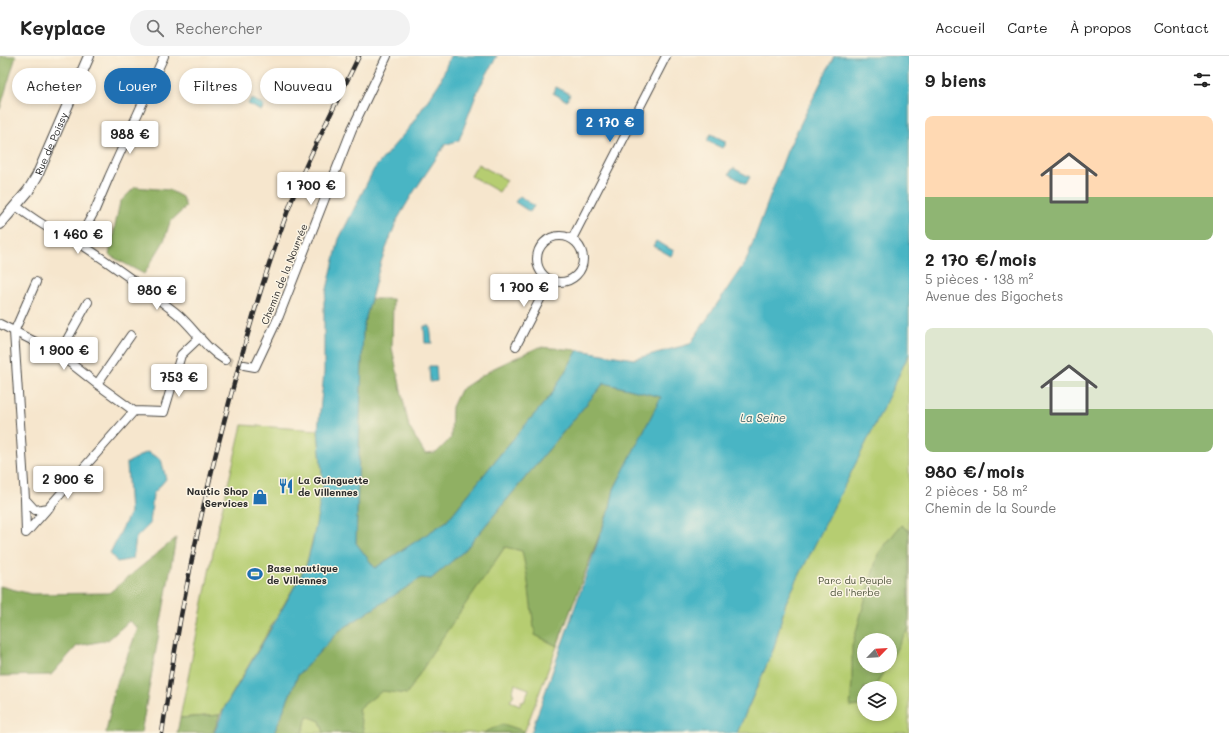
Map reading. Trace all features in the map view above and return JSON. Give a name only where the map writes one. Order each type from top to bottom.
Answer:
[{"type":"street","name":"Rue de Poissy","points":[[0,224],[28,191],[43,164],[81,71],[89,56]]},
{"type":"street","points":[[75,240],[84,232],[96,210],[108,177],[164,56]]},
{"type":"street","name":"Chemin de la Nourrée","points":[[244,365],[255,367],[279,316],[352,129],[387,56]]},
{"type":"street","points":[[572,239],[666,56]]},
{"type":"street","points":[[16,206],[54,231],[75,240],[176,313],[189,324],[218,356],[225,360]]},
{"type":"street","points":[[565,236],[572,239],[578,244],[582,251],[583,259],[578,273],[565,281],[558,282],[550,280],[539,270],[537,255],[540,248],[544,242],[550,238],[565,236]]},
{"type":"street","points":[[516,346],[550,280]]},
{"type":"street","points":[[36,282],[14,332],[26,533],[134,411]]},
{"type":"street","points":[[59,354],[88,302]]},
{"type":"street","points":[[0,324],[59,354],[134,411],[164,412],[181,355],[200,337]]},
{"type":"street","points":[[97,384],[131,335]]},
{"type":"street","points":[[25,499],[35,510],[49,508]]},
{"type":"green space","points":[[0,56],[16,56],[12,68],[0,109]]},
{"type":"green space","points":[[478,164],[507,180],[499,192],[471,176]]},
{"type":"green space","points":[[135,187],[169,190],[182,197],[186,207],[170,222],[164,241],[144,274],[109,255],[120,202]]},
{"type":"green space","points":[[371,299],[393,299],[392,348],[409,427],[425,454],[436,453],[451,438],[452,407],[460,390],[494,368],[539,347],[578,350],[551,395],[502,452],[447,521],[375,568],[356,543],[363,328]]},
{"type":"green space","name":"Parc du Peuple de l'herbe","points":[[909,354],[909,733],[737,733],[774,648],[786,602]]},
{"type":"green space","points":[[604,383],[661,397],[614,489],[610,507],[557,646],[535,635],[527,575],[522,551],[505,547],[440,641],[407,694],[382,691],[358,709],[364,733],[324,733],[320,721],[307,716],[303,733],[274,733],[298,675],[339,631],[421,577],[431,579],[465,550]]},
{"type":"green space","name":"Base nautique de Villennes","points":[[242,425],[318,430],[324,495],[306,566],[220,715],[180,718],[218,527]]},
{"type":"green space","points":[[527,476],[614,489],[610,507],[524,733],[274,733],[465,550]],"holes":[[[515,684],[529,689],[524,702],[521,701],[520,705],[510,701],[514,694],[512,693]]]},
{"type":"green space","points":[[901,525],[909,531],[909,629],[897,648],[897,633],[857,633],[857,673],[883,673],[878,681],[857,681],[857,706],[850,707],[852,646],[878,554]]},
{"type":"green space","points":[[176,538],[141,733],[106,733],[114,691],[138,628],[129,621],[108,640],[77,646],[51,675],[0,676],[0,586],[31,594],[109,593]]},
{"type":"green space","points":[[220,715],[213,733],[177,733],[180,718]]},
{"type":"green space","points":[[503,724],[524,731],[524,733],[483,733]]},
{"type":"water","name":"La Seine","points":[[450,56],[497,56],[478,90],[459,140],[445,145],[397,220],[381,262],[363,328],[356,543],[375,568],[447,521],[502,452],[551,395],[578,350],[634,359],[690,344],[746,261],[787,151],[834,56],[909,56],[909,354],[786,602],[774,648],[737,733],[531,733],[610,507],[614,489],[661,397],[604,383],[465,550],[431,579],[421,578],[339,631],[298,675],[274,733],[214,733],[226,705],[306,566],[313,540],[323,485],[318,430],[324,373],[324,302],[339,239],[374,169],[409,128],[440,82]]},
{"type":"water","points":[[556,87],[570,94],[567,101],[553,93]]},
{"type":"water","points":[[252,99],[264,105],[261,111],[248,104],[252,104]]},
{"type":"water","points":[[711,134],[725,141],[725,146],[722,148],[707,141]]},
{"type":"water","points":[[733,168],[750,177],[746,184],[729,174]]},
{"type":"water","points":[[520,196],[534,206],[530,212],[515,202]]},
{"type":"water","points":[[656,241],[674,251],[671,256],[653,246]]},
{"type":"water","points":[[424,326],[430,326],[432,343],[425,343]]},
{"type":"water","points":[[429,366],[436,366],[437,381],[430,382]]},
{"type":"water","points":[[147,452],[161,459],[166,479],[153,494],[150,524],[136,538],[133,559],[117,562],[110,553],[130,513],[127,463]]},
{"type":"tunnel","points":[[225,360],[244,365]]},
{"type":"railway","points":[[162,733],[175,648],[200,521],[220,437],[253,314],[279,234],[299,182],[359,56]]},
{"type":"place","name":"La Guinguette de Villennes","points":[[286,486]]},
{"type":"place","name":"Nautic Shop Services","points":[[260,497]]},
{"type":"place","name":"Base nautique de Villennes","points":[[255,574]]}]
